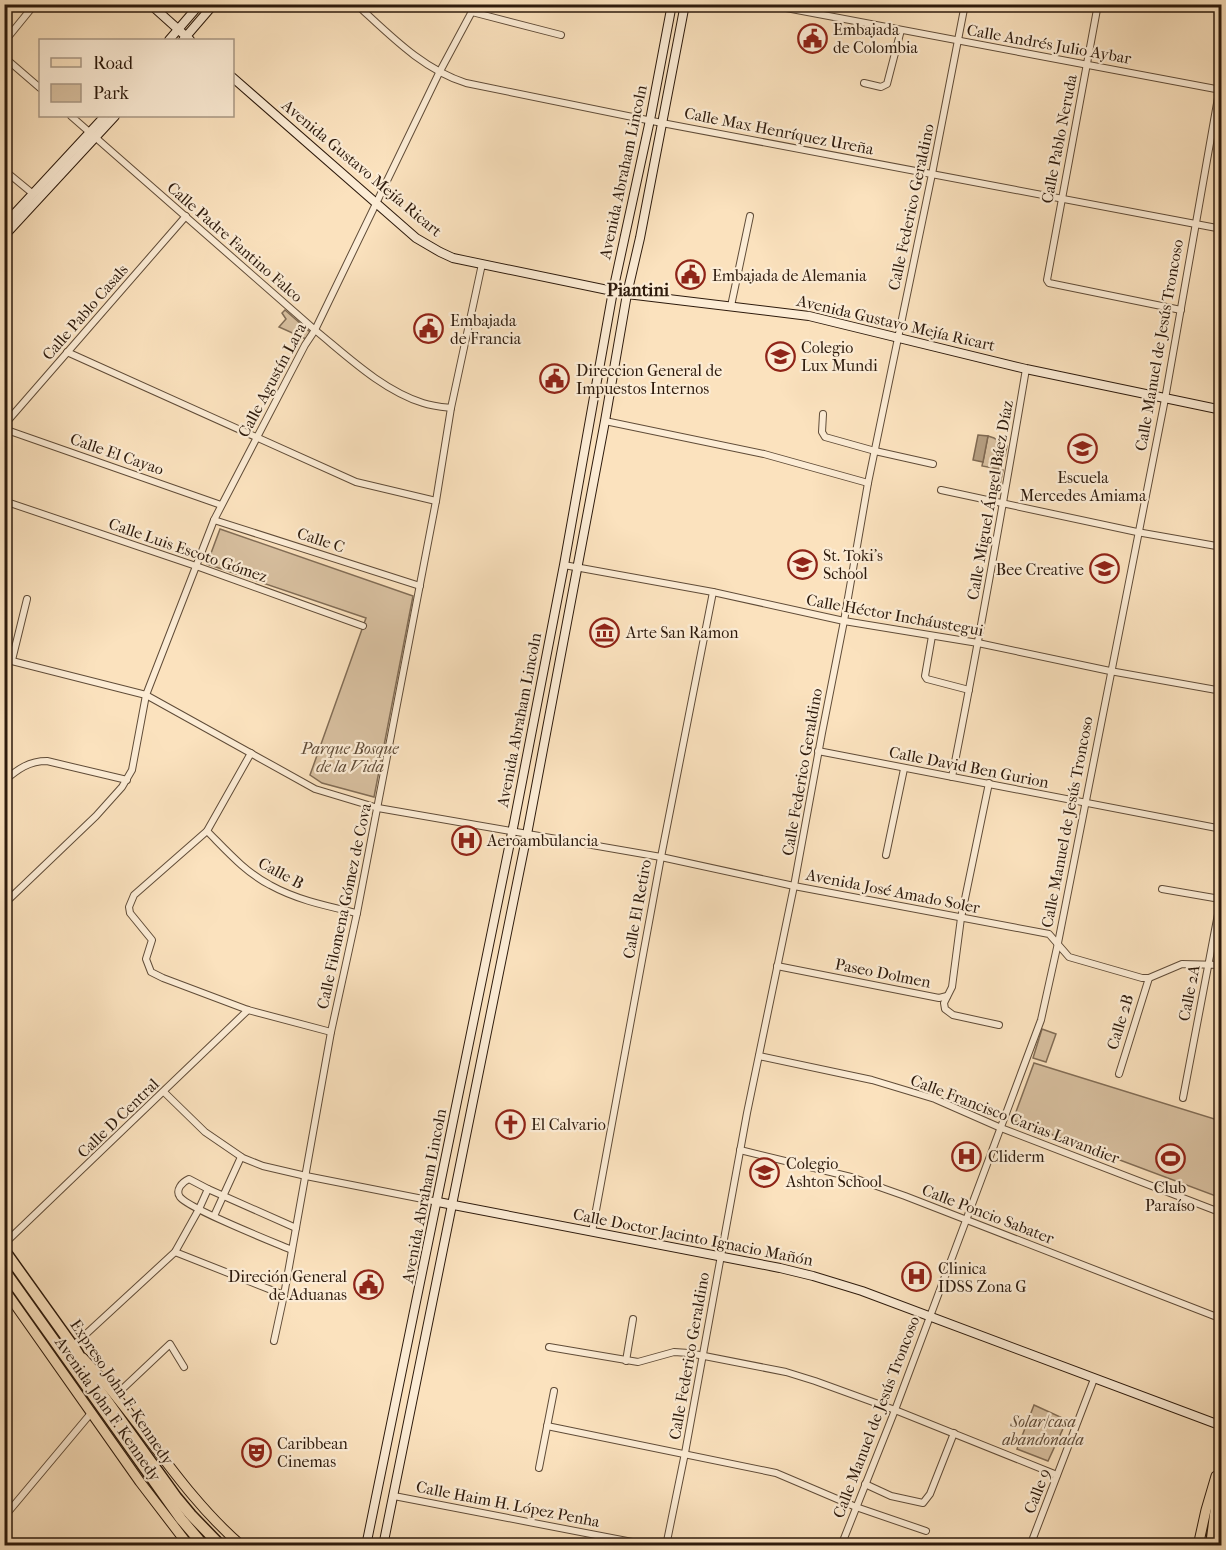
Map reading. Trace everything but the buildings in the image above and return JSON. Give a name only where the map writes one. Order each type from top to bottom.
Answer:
[{"type":"highway","name":"Expreso John F. Kennedy","points":[[4,1250],[183,1506],[221,1545]]},
{"type":"highway","name":"Expreso John F. Kennedy","points":[[4,1270],[181,1519],[204,1545]]},
{"type":"highway","points":[[1211,1545],[1221,1460]]},
{"type":"main road","points":[[150,4],[187,39],[214,4]]},
{"type":"main road","points":[[170,39],[200,4]]},
{"type":"main road","name":"Avenida Abraham Lincoln","points":[[366,1545],[513,830],[564,565],[613,291],[650,120],[672,4]]},
{"type":"main road","name":"Avenida Abraham Lincoln","points":[[383,1545],[527,833],[606,421],[627,294],[685,4]]},
{"type":"main road","name":"Avenida Gustavo Mejía Ricart","points":[[234,79],[428,246],[453,258],[627,294],[809,316],[1026,369],[1221,410]]},
{"type":"main road","points":[[4,236],[93,134],[104,117]]},
{"type":"main road","points":[[4,225],[32,193],[114,117]]},
{"type":"main road","name":"Calle Doctor Jacinto Ignacio Mañón","points":[[438,1202],[720,1255],[813,1275],[1221,1426]]},
{"type":"main road","name":"Avenida John F. Kennedy","points":[[4,1289],[187,1545]]},
{"type":"main road","name":"Avenida John F. Kennedy","points":[[75,1349],[116,1395],[203,1509],[242,1545]]},
{"type":"main road","points":[[1198,1545],[1221,1460]]},
{"type":"street","points":[[4,42],[35,4]]},
{"type":"street","name":"Calle Max Henríquez Ureña","points":[[356,4],[414,56],[439,73],[466,83],[662,123],[1221,229]]},
{"type":"street","points":[[469,4],[472,12],[561,35]]},
{"type":"street","name":"Calle Agustín Lara","points":[[127,780],[132,770],[146,695],[213,520],[315,330],[439,73],[476,4]]},
{"type":"street","name":"Calle Andrés Julio Aybar","points":[[765,4],[1087,63],[1220,90]]},
{"type":"street","name":"Calle Federico Geraldino","points":[[666,1545],[740,1150],[795,886],[867,483],[932,174],[964,4]]},
{"type":"street","name":"Calle Pablo Neruda","points":[[1098,4],[1046,279],[1049,283],[1180,309]]},
{"type":"street","points":[[864,83],[881,87],[887,84],[901,30]]},
{"type":"street","points":[[4,57],[39,87]]},
{"type":"street","name":"Calle Manuel de Jesús Troncoso","points":[[841,1545],[895,1410],[1041,1020],[1165,399],[1221,75]]},
{"type":"street","name":"Calle Padre Fantino Falco","points":[[72,117],[315,330],[364,370],[397,391],[424,403],[451,408]]},
{"type":"street","points":[[4,170],[32,193]]},
{"type":"street","name":"Calle Pablo Casals","points":[[4,427],[186,216]]},
{"type":"street","points":[[731,306],[750,216]]},
{"type":"street","name":"Calle Filomena Gómez de Cova","points":[[273,1341],[378,807],[436,501],[451,408],[482,264]]},
{"type":"street","points":[[67,352],[256,439],[356,482],[436,501]]},
{"type":"street","name":"Calle Miguel Ángel Báez Díaz","points":[[952,777],[1026,369]]},
{"type":"street","points":[[823,414],[822,432],[825,437],[933,464]]},
{"type":"street","points":[[606,421],[764,453],[867,483]]},
{"type":"street","name":"Calle El Cayao","points":[[4,427],[221,505]]},
{"type":"street","points":[[941,490],[1137,532],[1221,547]]},
{"type":"street","name":"Calle Luis Escoto Gómez","points":[[4,501],[363,626]]},
{"type":"street","name":"Calle C","points":[[213,520],[420,586]]},
{"type":"street","name":"Calle Héctor Incháustegui","points":[[564,565],[713,592],[844,621],[978,643],[1110,671],[1221,691]]},
{"type":"street","name":"Calle El Retiro","points":[[592,1232],[661,857],[713,592]]},
{"type":"street","points":[[8,659],[27,599]]},
{"type":"street","points":[[932,636],[925,676],[927,679],[969,690]]},
{"type":"street","name":"Avenida José Amado Soler","points":[[8,659],[146,695],[315,789],[378,807],[661,857],[795,886],[1049,934],[1067,955],[1076,960],[1149,978]]},
{"type":"street","name":"Calle David Ben Gurion","points":[[818,752],[989,783],[1219,829]]},
{"type":"street","points":[[251,753],[207,831],[134,896],[129,907],[130,913],[152,939],[146,959],[151,972],[248,1010],[332,1032]]},
{"type":"street","points":[[4,781],[28,763],[37,761],[47,761],[127,780],[96,816],[4,904]]},
{"type":"street","points":[[886,855],[904,769]]},
{"type":"street","name":"Paseo Dolmen","points":[[777,966],[939,998],[947,996],[952,987],[960,918],[989,783]]},
{"type":"street","points":[[1219,829],[1221,807]]},
{"type":"street","name":"Calle B","points":[[207,831],[249,871],[269,885],[303,900],[357,913]]},
{"type":"street","points":[[1162,889],[1221,896]]},
{"type":"street","name":"Calle 2A","points":[[1183,1098],[1221,896]]},
{"type":"street","points":[[1149,978],[1182,964],[1208,963],[1221,966]]},
{"type":"street","name":"Calle 2B","points":[[1119,1074],[1149,978]]},
{"type":"street","points":[[947,996],[944,1003],[948,1013],[999,1025]]},
{"type":"street","name":"Calle D Central","points":[[4,1244],[248,1010]]},
{"type":"street","name":"Calle Francisco Carias Lavandier","points":[[759,1056],[872,1080],[935,1099],[1001,1128],[1221,1213]]},
{"type":"street","name":"Calle Doctor Jacinto Ignacio Mañón","points":[[164,1092],[205,1132],[241,1157],[263,1166],[438,1202]]},
{"type":"street","name":"Calle Poncio Sabater","points":[[740,1150],[851,1177],[1221,1319]]},
{"type":"street","points":[[214,1216],[241,1157]]},
{"type":"street","points":[[291,1250],[199,1209],[181,1199],[179,1190],[183,1181],[189,1179],[296,1228]]},
{"type":"street","points":[[75,1349],[175,1252],[208,1189]]},
{"type":"street","points":[[175,1252],[284,1294]]},
{"type":"street","points":[[626,1361],[633,1319]]},
{"type":"street","points":[[116,1395],[170,1344],[184,1367]]},
{"type":"street","points":[[549,1347],[638,1362],[674,1352],[786,1372],[895,1410],[1057,1474]]},
{"type":"street","name":"Calle 9","points":[[1030,1545],[1094,1379]]},
{"type":"street","points":[[539,1468],[554,1391]]},
{"type":"street","points":[[4,1517],[92,1412]]},
{"type":"street","points":[[547,1426],[776,1473],[856,1507],[926,1531]]},
{"type":"street","points":[[866,1484],[891,1496],[922,1503],[930,1494],[954,1433]]},
{"type":"street","name":"Calle Haim H. López Penha","points":[[394,1496],[653,1545]]},
{"type":"green space","points":[[285,310],[310,332],[306,339],[279,327],[286,319],[282,313]]},
{"type":"green space","points":[[988,436],[999,442],[1000,451],[1002,445],[1007,446],[1005,456],[1000,455],[999,469],[982,466]]},
{"type":"green space","points":[[999,469],[1003,470],[998,494],[994,493]]},
{"type":"green space","name":"Parque Bosque de la Vida","points":[[220,529],[413,596],[374,797],[322,783],[310,775],[366,618],[207,564]]},
{"type":"green space","points":[[1042,1029],[1056,1034],[1046,1062],[1033,1058]]},
{"type":"green space","name":"Club Paraíso","points":[[1034,1063],[1221,1121],[1221,1198],[1013,1120]]},
{"type":"green space","name":"Solar/casa abandonada","points":[[1034,1405],[1067,1420],[1048,1461],[1017,1449]]},
{"type":"shaded area","points":[[978,435],[988,436],[983,462],[973,460]]},
{"type":"place","name":"Embajada de Colombia","points":[[812,38]]},
{"type":"place","name":"Embajada de Alemania","points":[[691,275]]},
{"type":"place","name":"Embajada de Francia","points":[[429,329]]},
{"type":"place","name":"Colegio Lux Mundi","points":[[780,356]]},
{"type":"place","name":"Direccion General de Impuestos Internos","points":[[555,379]]},
{"type":"place","name":"Escuela Mercedes Amiama","points":[[1083,449]]},
{"type":"place","name":"St. Toki's School","points":[[802,564]]},
{"type":"place","name":"Bee Creative","points":[[1105,569]]},
{"type":"place","name":"Arte San Ramon","points":[[605,632]]},
{"type":"place","name":"Aeroambulancia","points":[[466,840]]},
{"type":"place","name":"El Calvario","points":[[510,1124]]},
{"type":"place","name":"Cliderm","points":[[967,1156]]},
{"type":"place","name":"Club Paraíso","points":[[1170,1159]]},
{"type":"place","name":"Colegio Ashton School","points":[[765,1172]]},
{"type":"place","name":"Clinica IDSS Zona G","points":[[917,1277]]},
{"type":"place","name":"Direción General de Aduanas","points":[[368,1285]]},
{"type":"place","name":"Caribbean Cinemas","points":[[256,1452]]},
{"type":"district","name":"Piantini","points":[[638,290]]}]
